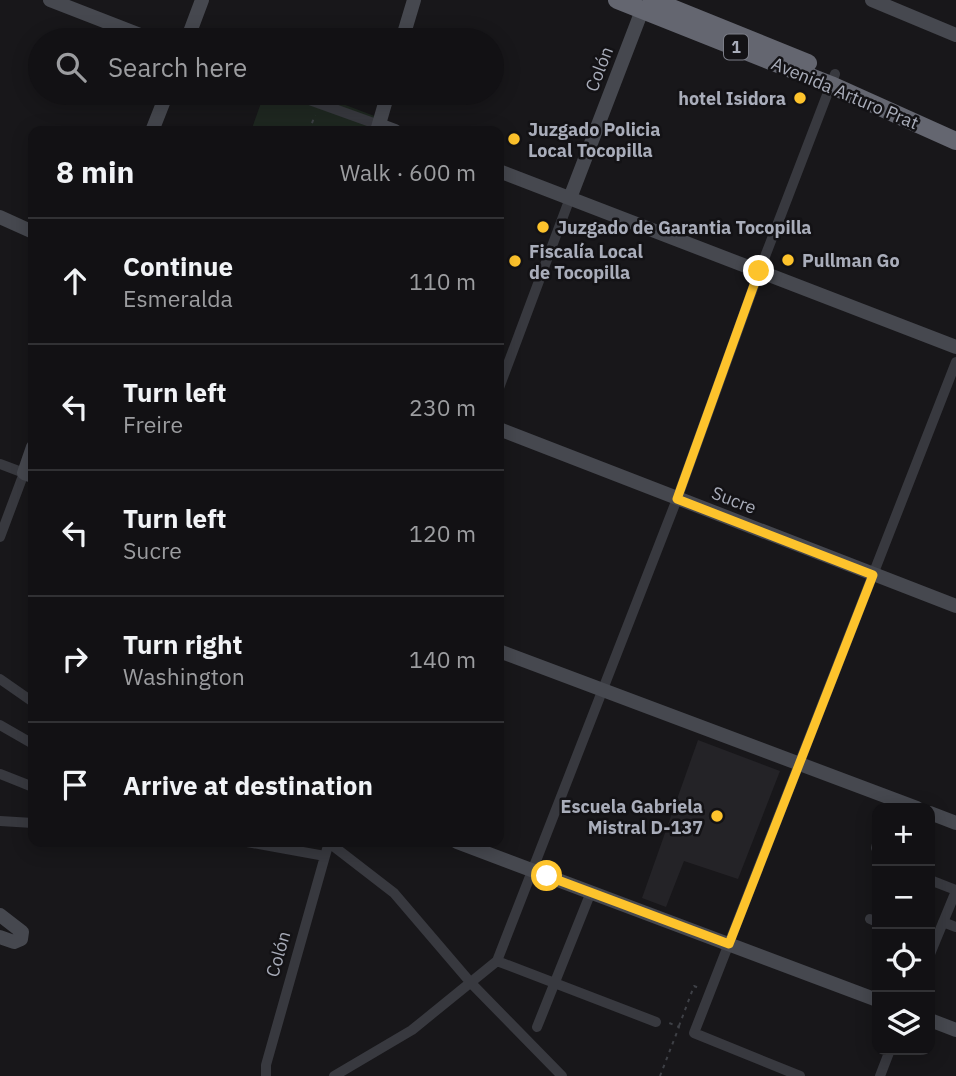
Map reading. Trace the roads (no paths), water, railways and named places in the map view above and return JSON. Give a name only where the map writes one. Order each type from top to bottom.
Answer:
[{"type":"highway","name":"Avenida Arturo Prat","points":[[617,0],[647,3],[956,129]]},
{"type":"highway","name":"Avenida Arturo Prat","points":[[833,79],[956,141]]},
{"type":"street","points":[[50,0],[122,28]]},
{"type":"street","points":[[192,28],[202,0]]},
{"type":"street","points":[[406,28],[414,0]]},
{"type":"street","points":[[872,0],[956,35]]},
{"type":"street","name":"Colón","points":[[504,375],[647,3]]},
{"type":"street","points":[[334,1076],[412,1030],[497,961],[677,499],[759,271],[833,79]]},
{"type":"street","points":[[154,126],[162,105]]},
{"type":"street","points":[[321,105],[373,126]]},
{"type":"street","points":[[379,126],[385,105]]},
{"type":"street","points":[[504,173],[956,347]]},
{"type":"street","points":[[0,217],[28,230]]},
{"type":"street","points":[[800,1076],[694,1033],[956,362]]},
{"type":"street","name":"Sucre","points":[[504,431],[956,606]]},
{"type":"street","points":[[0,464],[28,475],[0,537]]},
{"type":"street","points":[[504,653],[799,764],[892,803]]},
{"type":"street","points":[[0,679],[28,699]]},
{"type":"street","points":[[0,725],[28,741]]},
{"type":"street","points":[[0,774],[28,785]]},
{"type":"street","points":[[935,815],[956,823]]},
{"type":"street","points":[[0,821],[28,823]]},
{"type":"street","points":[[301,847],[325,856]]},
{"type":"street","name":"Colón","points":[[266,1076],[328,847]]},
{"type":"street","points":[[335,847],[394,893],[471,983],[562,1076]]},
{"type":"street","points":[[470,847],[872,998]]},
{"type":"street","points":[[935,882],[956,891],[935,939]]},
{"type":"street","points":[[537,1027],[591,892]]},
{"type":"street","points":[[0,915],[19,926],[22,932],[21,939],[14,942],[0,937]]},
{"type":"street","points":[[943,922],[956,927]]},
{"type":"street","points":[[497,961],[653,1021]]},
{"type":"street","points":[[935,1022],[956,1030]]},
{"type":"street","points":[[880,1076],[888,1055]]},
{"type":"place","name":"hotel Isidora","points":[[800,98]]},
{"type":"place","name":"Juzgado Policia Local Tocopilla","points":[[514,139]]},
{"type":"place","name":"Juzgado de Garantia Tocopilla","points":[[543,227]]},
{"type":"place","name":"Pullman Go","points":[[788,260]]},
{"type":"place","name":"Fiscalía Local de Tocopilla","points":[[515,261]]},
{"type":"place","name":"Escuela Gabriela Mistral D-137","points":[[717,816]]}]
